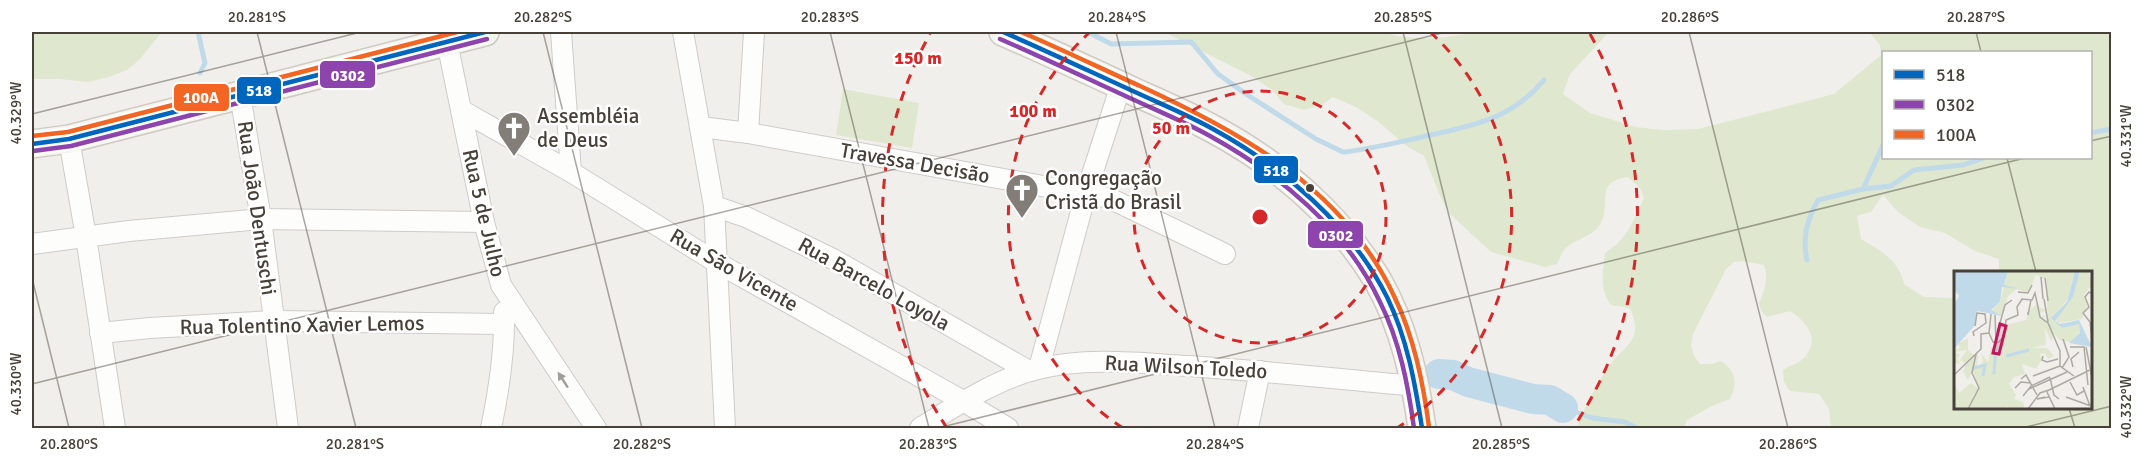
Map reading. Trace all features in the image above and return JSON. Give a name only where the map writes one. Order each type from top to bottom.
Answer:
[{"type":"main road","points":[[32,144],[69,139],[485,32]]},
{"type":"main road","points":[[1003,32],[1212,128],[1259,156],[1304,192],[1342,230],[1378,282],[1395,317],[1407,351],[1416,386],[1422,429]]},
{"type":"street","points":[[561,32],[571,172]]},
{"type":"street","points":[[683,32],[714,206],[725,429]]},
{"type":"street","points":[[748,133],[754,32]]},
{"type":"street","name":"Rua 5 de Julho","points":[[447,42],[484,222],[501,285],[596,429]]},
{"type":"street","points":[[1034,370],[1086,193],[1121,85]]},
{"type":"street","name":"Rua João Dentuschi","points":[[240,96],[261,219],[288,429]]},
{"type":"street","name":"Rua São Vicente","points":[[461,110],[571,172],[716,262],[963,401],[1008,429]]},
{"type":"street","name":"Travessa Decisão","points":[[701,127],[748,133],[1109,198],[1225,254]]},
{"type":"street","points":[[69,139],[115,429]]},
{"type":"street","name":"Rua Barcelo Loyola","points":[[714,206],[746,217],[833,260],[1034,370]]},
{"type":"street","points":[[32,244],[169,227],[261,219],[484,222]]},
{"type":"street","points":[[490,429],[498,396],[504,324],[501,285]]},
{"type":"street","name":"Rua Tolentino Xavier Lemos","points":[[100,333],[274,321],[504,324]]},
{"type":"street","name":"Rua Wilson Toledo","points":[[920,429],[963,401],[1034,370],[1071,363],[1113,361],[1260,371],[1416,386]]},
{"type":"street","points":[[1248,429],[1260,371]]},
{"type":"green space","points":[[32,32],[162,32],[139,60],[127,70],[88,82],[32,79]]},
{"type":"green space","points":[[1164,32],[1387,32],[1400,36],[1441,38],[1473,32],[1609,32],[1570,74],[1563,94],[1590,113],[1636,127],[1662,130],[1698,129],[1834,94],[1881,55],[1880,45],[1869,32],[2111,32],[2111,428],[1831,428],[1829,409],[1819,394],[1790,391],[1784,382],[1783,370],[1802,360],[1809,351],[1812,338],[1810,331],[1802,320],[1790,311],[1767,317],[1762,312],[1759,304],[1766,280],[1764,265],[1743,261],[1734,262],[1726,269],[1693,334],[1691,346],[1700,364],[1721,361],[1733,373],[1735,383],[1730,399],[1687,420],[1684,428],[1578,428],[1583,412],[1596,387],[1613,361],[1634,336],[1635,322],[1630,308],[1611,305],[1603,286],[1603,273],[1605,253],[1625,235],[1644,198],[1640,188],[1628,177],[1611,183],[1607,188],[1604,215],[1598,228],[1566,248],[1557,264],[1545,267],[1491,252],[1449,213],[1424,156],[1405,145],[1380,123],[1358,108],[1333,97],[1323,104],[1304,110],[1284,104],[1272,90],[1253,77]]},
{"type":"green space","points":[[843,89],[919,103],[912,148],[836,135]]},
{"type":"waterway","points":[[198,32],[205,63],[200,73]]},
{"type":"waterway","points":[[1090,33],[1111,44],[1191,42]]},
{"type":"waterway","points":[[1193,44],[1218,74],[1316,139],[1343,152]]},
{"type":"waterway","points":[[1345,152],[1418,138],[1487,120],[1517,105],[1544,80]]},
{"type":"waterway","points":[[2092,133],[2112,129]]},
{"type":"waterway","points":[[1863,189],[1882,147]]},
{"type":"waterway","points":[[1807,260],[1805,244],[1807,229],[1818,200],[1863,189],[1891,186],[1914,170],[1963,165],[1981,159]]},
{"type":"waterway","points":[[1439,374],[1453,375],[1468,382],[1533,399],[1550,400],[1563,408]]},
{"type":"waterway","points":[[1573,411],[1592,418],[1625,422],[1636,428]]},
{"type":"transit line","name":"100A","points":[[32,136],[68,132],[457,32]]},
{"type":"transit line","name":"518","points":[[32,144],[69,139],[485,32]]},
{"type":"transit line","name":"518","points":[[1003,32],[1213,129],[1265,161],[1313,200],[1354,245],[1372,270],[1387,297],[1405,345],[1422,428]]},
{"type":"transit line","name":"100A","points":[[1021,32],[1140,86],[1216,124],[1287,168],[1319,195],[1348,225],[1373,258],[1394,296],[1417,360],[1429,427]]},
{"type":"transit line","name":"0302","points":[[33,151],[71,146],[487,39]]},
{"type":"transit line","name":"0302","points":[[1000,39],[1210,136],[1261,168],[1308,206],[1349,251],[1366,275],[1380,302],[1393,333],[1402,364],[1414,428]]},
{"type":"place","name":"Assembléia de Deus","points":[[514,157]]},
{"type":"place","name":"Congregação Cristã do Brasil","points":[[1022,219]]}]
